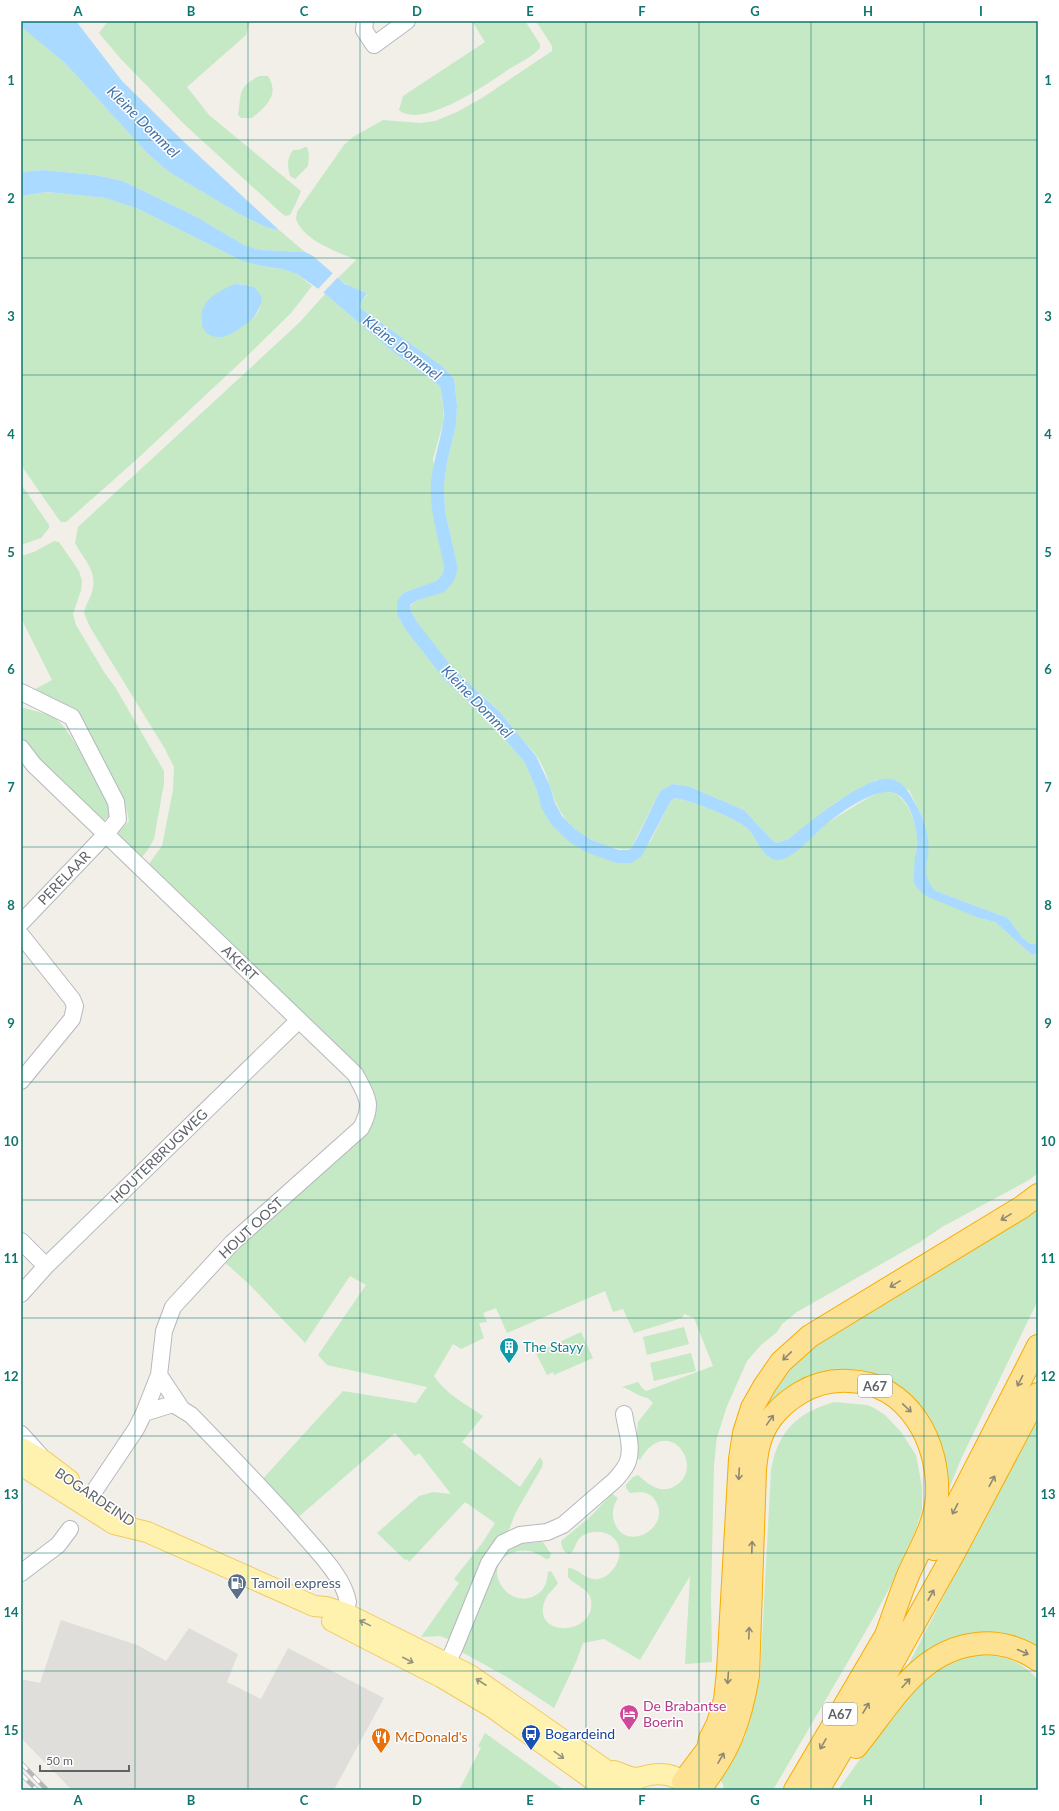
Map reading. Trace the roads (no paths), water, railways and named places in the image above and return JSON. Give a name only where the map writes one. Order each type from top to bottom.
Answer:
[{"type":"highway","points":[[684,1786],[718,1723],[727,1691],[742,1446],[752,1408],[765,1385],[782,1362],[810,1336],[1022,1207],[1038,1195]]},
{"type":"highway","name":"A67","points":[[795,1790],[885,1638],[940,1538],[1038,1346]]},
{"type":"highway","name":"A67","points":[[684,1786],[712,1774],[731,1741],[738,1724],[746,1690],[748,1676],[755,1470],[758,1446],[764,1429],[778,1410],[793,1397],[814,1386],[838,1381],[853,1381],[883,1389],[912,1412],[926,1434],[934,1459],[937,1491],[933,1517],[909,1574],[885,1638]]},
{"type":"highway","name":"A67","points":[[819,1790],[940,1578],[1038,1394]]},
{"type":"highway","name":"A67","points":[[819,1790],[878,1721],[901,1689],[918,1671],[936,1658],[953,1649],[984,1643],[1014,1648],[1038,1660]]},
{"type":"main road","name":"BOGARDEIND","points":[[21,1448],[44,1461],[91,1496],[147,1532],[314,1606],[323,1616],[342,1619],[444,1670],[494,1708],[604,1783],[613,1778],[639,1786]]},
{"type":"main road","name":"BOGARDEIND","points":[[21,1465],[52,1483],[114,1524],[147,1532]]},
{"type":"main road","points":[[639,1786],[658,1774],[684,1786]]},
{"type":"street","points":[[364,21],[364,30],[374,45],[407,21]]},
{"type":"street","points":[[21,692],[22,694],[64,711],[72,717],[116,802],[118,819],[106,834]]},
{"type":"street","name":"AKERT","points":[[21,748],[34,764],[355,1074],[368,1098]]},
{"type":"street","name":"PERELAAR","points":[[21,923],[106,834]]},
{"type":"street","points":[[21,935],[72,999],[75,1006],[72,1019],[24,1071]]},
{"type":"street","name":"HOUTERBRUGWEG","points":[[21,1294],[46,1266],[299,1020]]},
{"type":"street","name":"HOUT OOST","points":[[91,1496],[136,1429],[144,1413],[159,1374],[164,1331],[173,1307],[232,1243],[361,1128],[368,1115],[368,1098]]},
{"type":"street","points":[[21,1241],[46,1266]]},
{"type":"street","points":[[159,1374],[181,1408]]},
{"type":"street","points":[[144,1413],[173,1404],[181,1408],[191,1415],[255,1480],[326,1562],[347,1597],[348,1602],[342,1619]]},
{"type":"street","points":[[444,1670],[489,1563],[503,1543],[520,1535],[547,1532],[563,1525],[615,1480],[621,1473],[628,1461],[630,1450],[624,1414]]},
{"type":"street","name":"BOGARDEIND","points":[[21,1434],[44,1461]]},
{"type":"street","points":[[21,1573],[58,1545],[70,1529]]},
{"type":"water","name":"Kleine Dommel","points":[[21,21],[76,21],[122,81],[183,141],[279,230],[268,228],[241,215],[169,172],[148,154],[64,62],[25,30],[21,25]]},
{"type":"water","name":"Kleine Dommel","points":[[43,170],[95,175],[123,181],[195,216],[246,246],[261,250],[305,252],[313,256],[345,284],[367,293],[360,307],[363,310],[442,366],[454,378],[457,405],[456,425],[447,462],[444,485],[445,511],[458,568],[454,581],[444,592],[418,600],[410,605],[411,611],[417,622],[454,670],[499,711],[536,756],[550,786],[555,803],[562,816],[576,830],[592,840],[619,850],[628,850],[631,848],[638,836],[660,791],[672,784],[688,786],[744,810],[771,839],[777,843],[789,839],[823,812],[867,784],[880,780],[895,780],[908,791],[918,807],[924,821],[927,830],[928,848],[926,873],[931,885],[936,891],[1008,918],[1022,937],[1030,944],[1038,943],[1038,954],[1032,955],[995,922],[979,918],[926,896],[917,888],[914,883],[917,842],[913,818],[910,810],[902,798],[889,792],[873,795],[847,809],[825,825],[796,852],[783,859],[777,860],[768,857],[749,830],[735,820],[703,806],[675,798],[671,801],[641,857],[631,863],[616,863],[586,852],[568,841],[551,824],[542,809],[537,791],[525,763],[489,720],[444,679],[405,629],[397,614],[397,602],[403,593],[436,581],[442,575],[444,567],[431,504],[432,475],[444,418],[440,386],[392,351],[324,293],[297,274],[282,269],[242,261],[136,208],[105,198],[47,192],[21,196],[21,172]]},
{"type":"water","points":[[235,284],[248,285],[257,290],[262,298],[259,308],[252,319],[234,332],[223,337],[211,336],[204,329],[202,324],[201,318],[203,308],[206,303],[216,294]]},
{"type":"railway","points":[[21,1763],[47,1790]]},
{"type":"railway","points":[[21,1774],[37,1790]]},
{"type":"place","name":"The Stayy","points":[[509,1364]]},
{"type":"place","name":"Tamoil express","points":[[237,1600]]},
{"type":"place","name":"De Brabantse Boerin","points":[[629,1731]]},
{"type":"place","name":"Bogardeind","points":[[531,1751]]},
{"type":"place","name":"McDonald's","points":[[381,1754]]}]
